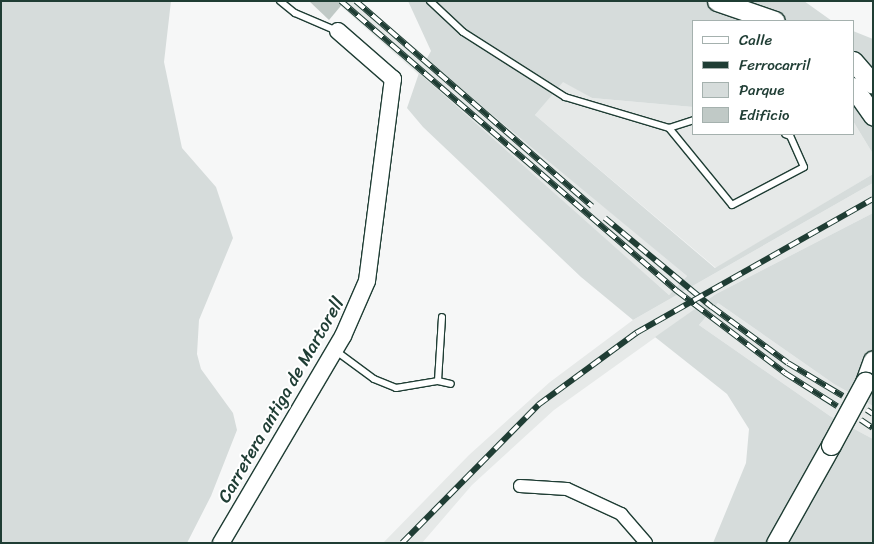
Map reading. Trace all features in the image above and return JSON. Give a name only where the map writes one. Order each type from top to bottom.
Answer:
[{"type":"main road","points":[[717,1],[777,20]]},
{"type":"main road","points":[[854,62],[873,84]]},
{"type":"main road","points":[[854,88],[873,116]]},
{"type":"main road","points":[[776,543],[869,377],[873,360]]},
{"type":"street","name":"Carretera antiga de Martorell","points":[[221,543],[335,350],[367,281],[394,87],[387,71],[338,31]]},
{"type":"street","points":[[520,486],[568,488],[621,514],[646,543]]},
{"type":"lane","points":[[280,1],[295,14],[338,31]]},
{"type":"lane","points":[[435,2],[463,32],[566,97],[670,128],[732,205],[804,168],[790,136],[788,135]]},
{"type":"lane","points":[[670,128],[692,120]]},
{"type":"lane","points":[[438,381],[442,317]]},
{"type":"lane","points":[[335,350],[374,379],[396,388],[438,381],[451,384]]},
{"type":"shaded area","points":[[335,1],[359,1],[687,276],[669,295]]},
{"type":"shaded area","points":[[563,81],[592,98],[692,107],[692,135],[854,135],[854,123],[873,154],[873,174],[716,268],[535,115]]},
{"type":"shaded area","points":[[873,183],[873,213],[716,294],[554,410],[472,485],[422,543],[383,543],[469,455],[550,382],[633,320]]},
{"type":"shaded area","points":[[718,303],[834,384],[873,406],[873,439],[830,416],[699,325]]},
{"type":"green space","points":[[1,1],[171,1],[164,62],[182,148],[216,187],[233,238],[199,320],[197,354],[201,369],[233,413],[237,430],[211,496],[187,543],[1,543]]},
{"type":"green space","points":[[408,1],[804,1],[831,20],[692,20],[692,107],[592,98],[563,82],[535,115],[715,268],[873,174],[873,183],[633,320],[581,277],[423,127],[407,108],[419,73],[669,295],[687,276],[426,60],[431,51]]},
{"type":"green space","points":[[854,31],[873,39],[873,154],[854,123]]},
{"type":"green space","points":[[873,213],[873,406],[834,384],[718,303],[699,325],[830,416],[873,439],[873,543],[713,543],[746,463],[749,429],[727,394],[655,337],[716,294]]},
{"type":"building","points":[[309,1],[345,1],[329,20]]},
{"type":"railway","points":[[341,1],[677,291],[785,373],[837,406]]},
{"type":"railway","points":[[356,1],[592,206]]},
{"type":"railway","points":[[402,543],[538,405],[636,333],[873,199]]},
{"type":"railway","points":[[605,218],[712,307],[788,363],[843,396]]},
{"type":"railway","points":[[867,410],[873,414]]},
{"type":"railway","points":[[861,420],[873,428]]}]
